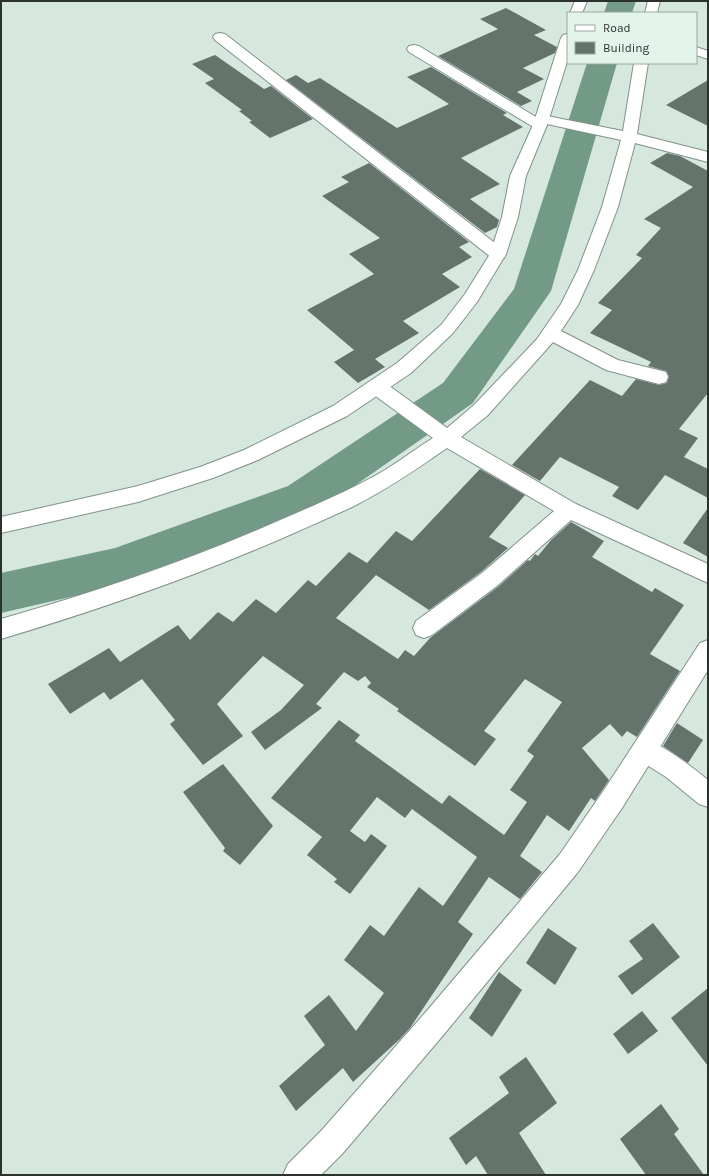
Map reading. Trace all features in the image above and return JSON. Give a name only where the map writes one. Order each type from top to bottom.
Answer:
[{"type":"street","points":[[576,12],[581,1]]},
{"type":"street","points":[[651,12],[654,1]]},
{"type":"street","points":[[220,37],[498,254]]},
{"type":"street","points":[[1,526],[138,494],[206,473],[251,455],[306,429],[377,387],[404,368],[447,329],[471,298],[498,254],[510,217],[518,176],[541,122],[567,41]]},
{"type":"street","points":[[414,49],[541,122],[564,123],[621,135],[708,157]]},
{"type":"street","points":[[697,51],[708,54]]},
{"type":"street","points":[[1,629],[50,615],[171,574],[250,543],[345,502],[392,475],[441,434],[481,410],[543,343],[569,305],[586,270],[610,207],[621,135],[641,64]]},
{"type":"street","points":[[550,333],[613,365],[659,377]]},
{"type":"street","points":[[377,387],[441,434],[569,510],[708,574]]},
{"type":"street","points":[[424,628],[490,579],[569,510]]},
{"type":"street","points":[[299,1175],[332,1142],[430,1029],[569,863],[645,750],[708,650]]},
{"type":"street","points":[[645,750],[675,768],[708,794]]},
{"type":"building","points":[[506,8],[546,30],[534,35],[557,47],[555,53],[523,68],[544,79],[517,92],[532,101],[521,106],[438,56],[498,29],[480,19]]},
{"type":"building","points":[[215,55],[264,89],[271,86],[313,119],[270,138],[249,122],[252,121],[239,111],[242,110],[205,83],[214,79],[192,64]]},
{"type":"building","points":[[431,67],[507,113],[503,115],[523,127],[461,158],[500,184],[470,199],[499,220],[497,227],[485,233],[286,80],[296,75],[308,83],[320,78],[397,128],[449,104],[407,77]]},
{"type":"building","points":[[708,80],[708,126],[666,105]]},
{"type":"building","points":[[667,153],[680,156],[708,171],[708,393],[679,429],[698,438],[684,457],[708,469],[708,498],[665,475],[638,510],[612,496],[619,487],[560,457],[540,481],[512,465],[590,380],[622,396],[636,379],[659,385],[667,383],[669,376],[666,371],[648,366],[651,362],[590,333],[612,310],[598,303],[642,258],[636,255],[661,228],[644,219],[693,187],[650,163]]},
{"type":"building","points":[[369,163],[469,242],[459,247],[472,257],[442,274],[460,287],[403,321],[419,333],[375,359],[385,367],[358,383],[334,362],[354,350],[307,310],[374,274],[349,254],[380,238],[322,196],[349,182],[341,177]]},
{"type":"building","points":[[480,469],[525,495],[489,537],[508,548],[481,572],[429,610],[376,575],[336,618],[398,659],[405,650],[414,656],[430,638],[499,586],[528,560],[530,561],[535,554],[538,556],[551,540],[571,522],[604,541],[592,557],[652,592],[655,588],[684,605],[650,654],[680,671],[637,737],[627,731],[622,737],[610,724],[582,748],[609,780],[595,801],[591,798],[569,831],[547,815],[520,856],[542,872],[520,899],[489,877],[458,922],[473,934],[410,1028],[353,1082],[343,1068],[296,1111],[279,1086],[325,1045],[304,1016],[329,995],[356,1031],[384,993],[344,960],[370,925],[384,936],[419,887],[443,906],[477,857],[412,809],[405,818],[377,797],[350,831],[365,842],[371,834],[387,846],[350,894],[334,882],[337,879],[307,855],[322,837],[271,798],[339,720],[360,735],[355,741],[442,804],[449,795],[504,835],[527,802],[510,790],[534,756],[527,751],[562,702],[525,679],[484,731],[496,739],[475,766],[397,711],[399,709],[367,687],[371,683],[365,676],[358,681],[344,672],[316,704],[322,708],[265,750],[251,732],[281,710],[304,685],[263,656],[217,704],[243,736],[203,765],[170,724],[175,720],[142,679],[110,700],[104,692],[70,714],[48,684],[109,648],[120,662],[178,625],[190,640],[218,612],[233,622],[256,599],[276,613],[308,580],[316,586],[349,552],[367,563],[396,531],[412,541]]},
{"type":"building","points":[[708,508],[708,557],[683,543]]},
{"type":"building","points":[[677,723],[703,740],[688,763],[663,746]]},
{"type":"building","points":[[223,764],[273,826],[240,865],[223,851],[225,848],[183,792]]},
{"type":"building","points":[[653,923],[680,957],[632,995],[618,976],[643,959],[629,941]]},
{"type":"building","points":[[548,928],[577,948],[555,985],[526,963]]},
{"type":"building","points":[[499,972],[522,990],[492,1037],[469,1018]]},
{"type":"building","points":[[708,988],[708,1066],[671,1018]]},
{"type":"building","points":[[642,1011],[658,1031],[628,1054],[613,1034]]},
{"type":"building","points":[[526,1057],[557,1103],[519,1133],[546,1175],[488,1175],[476,1156],[466,1165],[449,1138],[509,1093],[499,1077]]},
{"type":"building","points":[[661,1104],[679,1129],[674,1134],[704,1175],[646,1175],[620,1139]]},
{"type":"waterway","points":[[618,12],[622,1]]},
{"type":"waterway","points":[[1,593],[118,567],[304,498],[458,393],[532,291],[602,64]]}]
